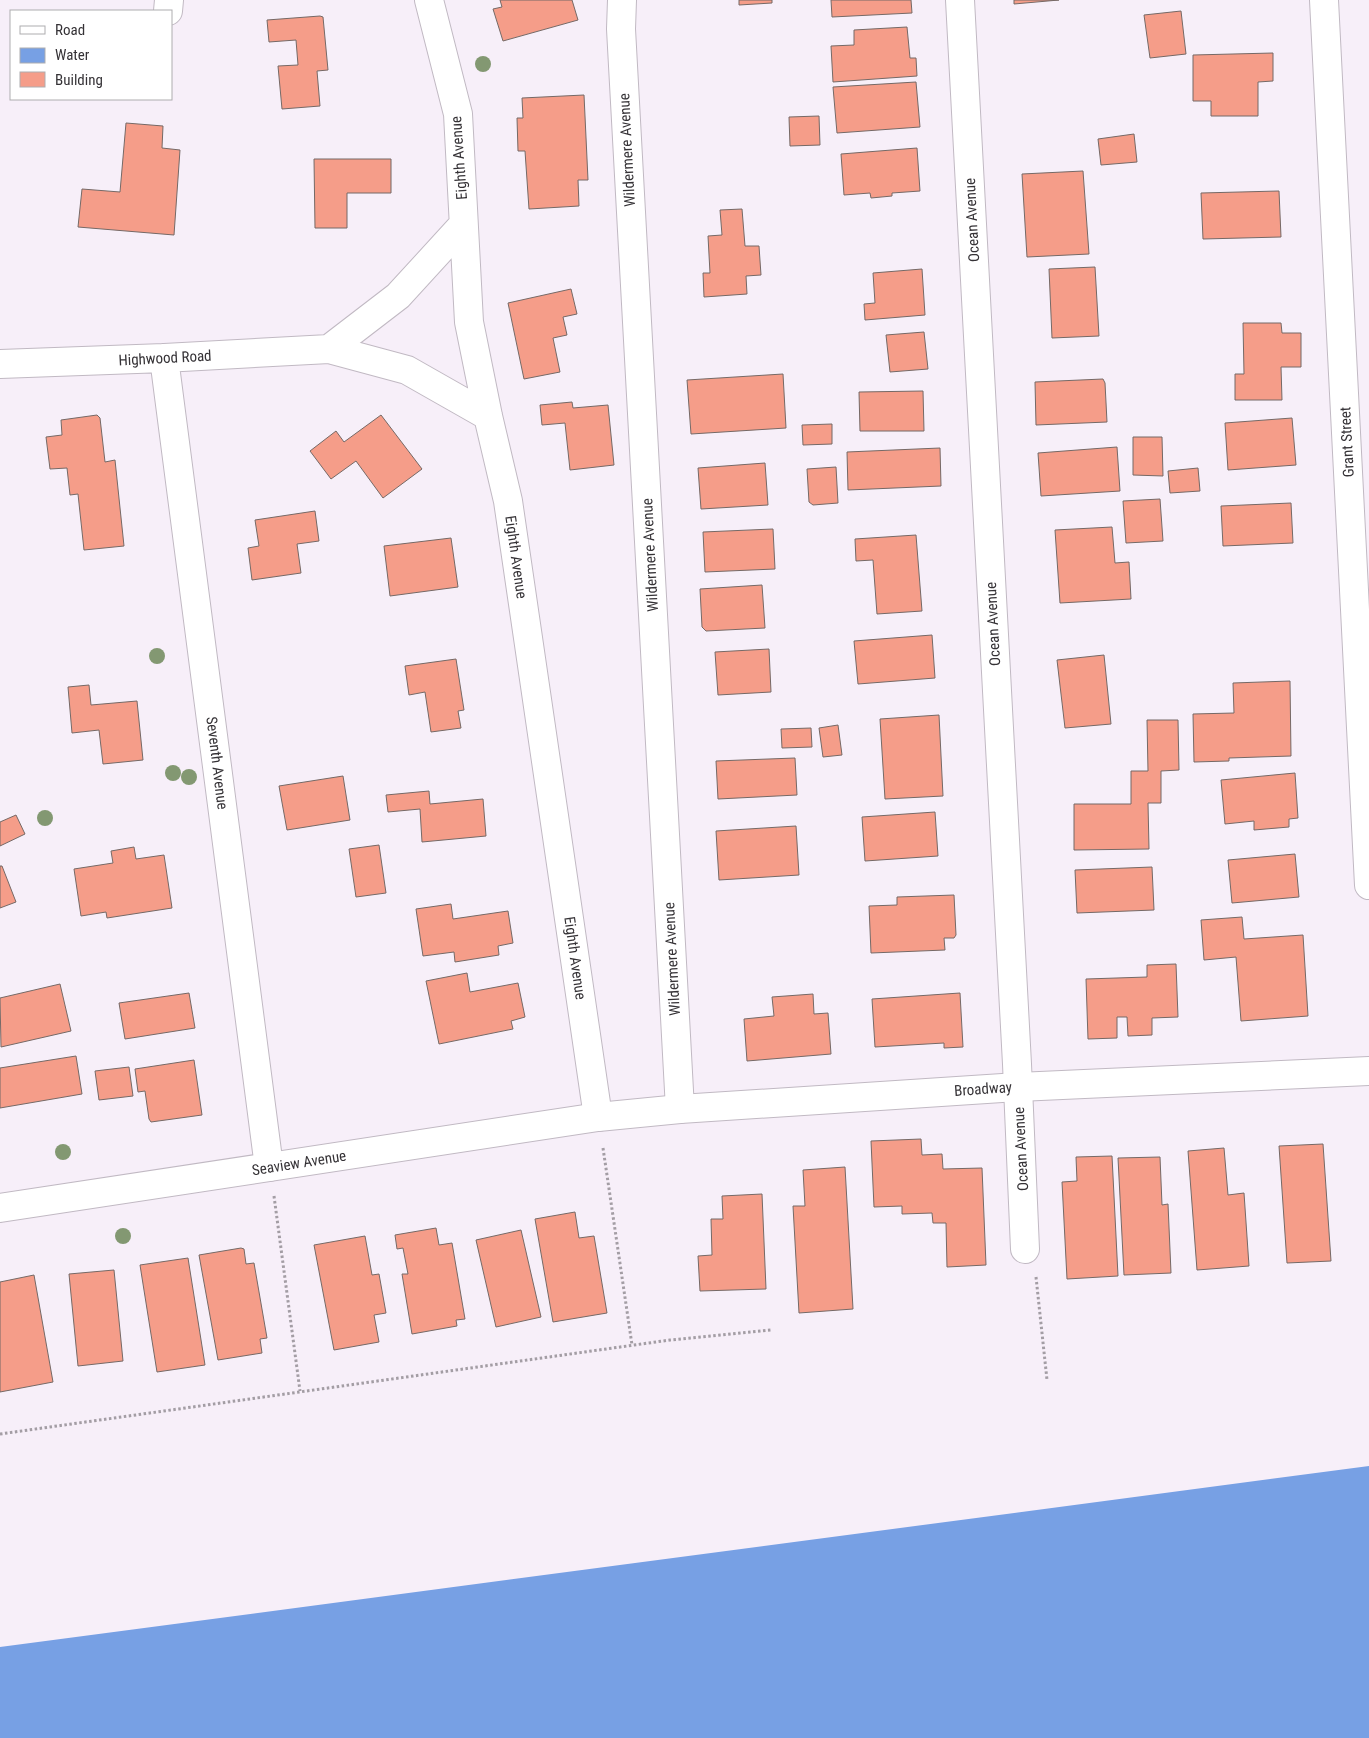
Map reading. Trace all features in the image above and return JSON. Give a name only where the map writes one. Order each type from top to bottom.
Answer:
[{"type":"street","name":"Eighth Avenue","points":[[429,0],[458,114],[469,322],[488,416],[508,500],[598,1118]]},
{"type":"street","name":"Wildermere Avenue","points":[[622,0],[621,39],[680,1109]]},
{"type":"street","name":"Ocean Avenue","points":[[960,0],[1025,1249]]},
{"type":"street","name":"Grant Street","points":[[1324,0],[1369,885]]},
{"type":"street","points":[[329,349],[398,296],[463,225]]},
{"type":"street","name":"Highwood Road","points":[[0,364],[329,349],[407,370],[488,416]]},
{"type":"street","name":"Seventh Avenue","points":[[164,358],[269,1167]]},
{"type":"street","name":"Broadway","points":[[598,1118],[680,1109],[1018,1087],[1369,1071]]},
{"type":"street","name":"Seaview Avenue","points":[[0,1208],[598,1118]]},
{"type":"path","points":[[598,1118],[632,1345]]},
{"type":"path","points":[[269,1167],[300,1391]]},
{"type":"path","points":[[1025,1249],[1035,1273],[1047,1380]]},
{"type":"path","points":[[0,1434],[632,1345],[771,1330]]},
{"type":"water","points":[[1369,1466],[1369,1738],[0,1738],[0,1647]]},
{"type":"building","points":[[500,0],[572,0],[578,20],[503,41],[493,9],[502,7]]},
{"type":"building","points":[[739,0],[772,0],[772,3],[739,5]]},
{"type":"building","points":[[831,0],[911,0],[912,13],[832,17]]},
{"type":"building","points":[[1014,0],[1059,0],[1014,4]]},
{"type":"building","points":[[1181,11],[1186,54],[1150,58],[1144,15]]},
{"type":"building","points":[[323,17],[328,70],[317,71],[320,106],[282,109],[278,66],[298,65],[296,40],[269,42],[267,20]]},
{"type":"building","points":[[907,27],[910,58],[916,58],[917,76],[833,82],[831,46],[854,45],[854,30]]},
{"type":"building","points":[[1273,53],[1273,81],[1258,82],[1258,116],[1211,116],[1211,101],[1193,101],[1193,55]]},
{"type":"building","points":[[916,82],[920,127],[837,133],[833,87]]},
{"type":"building","points":[[584,95],[588,180],[578,180],[579,206],[529,209],[525,151],[518,151],[517,118],[523,118],[522,98]]},
{"type":"building","points":[[819,116],[820,145],[790,146],[789,117]]},
{"type":"building","points":[[126,123],[163,126],[162,148],[180,150],[174,235],[78,227],[82,189],[120,192]]},
{"type":"building","points":[[1134,134],[1137,162],[1101,165],[1098,139]]},
{"type":"building","points":[[917,148],[920,191],[892,193],[892,196],[871,198],[870,193],[844,195],[841,154]]},
{"type":"building","points":[[314,159],[391,159],[391,193],[347,193],[347,228],[315,228]]},
{"type":"building","points":[[1083,171],[1089,254],[1027,257],[1022,174]]},
{"type":"building","points":[[1279,191],[1281,237],[1203,239],[1201,193]]},
{"type":"building","points":[[742,209],[745,246],[759,246],[761,275],[746,276],[747,294],[704,297],[703,273],[710,273],[708,236],[722,235],[720,210]]},
{"type":"building","points":[[1095,267],[1099,336],[1052,338],[1049,269]]},
{"type":"building","points":[[922,269],[925,315],[865,320],[864,304],[875,303],[873,273]]},
{"type":"building","points":[[571,289],[577,314],[563,317],[567,335],[553,338],[560,372],[524,379],[508,303]]},
{"type":"building","points":[[1243,323],[1281,323],[1282,333],[1301,333],[1301,367],[1281,367],[1282,400],[1235,400],[1235,374],[1244,374]]},
{"type":"building","points":[[924,332],[928,369],[890,372],[886,335]]},
{"type":"building","points":[[783,374],[786,428],[691,434],[687,380]]},
{"type":"building","points":[[1103,379],[1105,383],[1107,422],[1036,425],[1035,382]]},
{"type":"building","points":[[923,391],[924,431],[860,431],[859,392]]},
{"type":"building","points":[[572,402],[573,408],[608,405],[614,465],[570,470],[565,423],[542,425],[540,405]]},
{"type":"building","points":[[97,415],[100,418],[105,462],[115,460],[124,546],[84,550],[78,494],[70,495],[67,468],[50,469],[46,437],[62,435],[61,420]]},
{"type":"building","points":[[381,415],[422,469],[383,498],[356,461],[331,479],[310,451],[336,431],[344,442]]},
{"type":"building","points":[[1292,418],[1296,465],[1228,470],[1225,423]]},
{"type":"building","points":[[832,424],[832,444],[803,445],[802,425]]},
{"type":"building","points":[[1133,437],[1162,437],[1163,476],[1133,475]]},
{"type":"building","points":[[1117,447],[1120,491],[1041,496],[1038,453]]},
{"type":"building","points":[[940,448],[941,486],[848,490],[847,452]]},
{"type":"building","points":[[765,463],[768,505],[701,509],[698,468]]},
{"type":"building","points":[[836,467],[838,503],[813,505],[809,502],[807,469]]},
{"type":"building","points":[[1198,468],[1200,491],[1170,493],[1168,471]]},
{"type":"building","points":[[1160,499],[1163,541],[1126,543],[1123,501]]},
{"type":"building","points":[[1291,503],[1293,543],[1223,546],[1221,506]]},
{"type":"building","points":[[315,511],[319,541],[297,544],[301,573],[252,580],[248,548],[259,546],[255,520]]},
{"type":"building","points":[[1112,527],[1115,563],[1129,562],[1131,599],[1060,603],[1055,530]]},
{"type":"building","points":[[773,529],[775,569],[705,572],[703,532]]},
{"type":"building","points":[[916,535],[922,611],[877,614],[873,560],[856,561],[855,539]]},
{"type":"building","points":[[451,538],[458,587],[390,596],[384,546]]},
{"type":"building","points":[[762,585],[765,628],[706,631],[702,627],[700,589]]},
{"type":"building","points":[[932,635],[935,678],[858,684],[854,641]]},
{"type":"building","points":[[769,649],[771,692],[718,695],[715,652]]},
{"type":"building","points":[[1104,655],[1111,724],[1065,728],[1057,660]]},
{"type":"building","points":[[456,659],[464,710],[458,711],[461,728],[431,732],[425,692],[409,695],[405,666]]},
{"type":"building","points":[[1290,681],[1291,756],[1229,758],[1229,761],[1194,762],[1193,714],[1234,713],[1233,683]]},
{"type":"building","points":[[89,685],[91,705],[137,701],[143,760],[103,764],[99,730],[72,733],[68,687]]},
{"type":"building","points":[[939,715],[943,796],[885,799],[880,719]]},
{"type":"building","points":[[1147,720],[1178,720],[1179,770],[1161,771],[1161,803],[1148,803],[1149,849],[1074,850],[1074,804],[1131,804],[1131,771],[1148,771]]},
{"type":"building","points":[[838,725],[842,755],[823,757],[819,728]]},
{"type":"building","points":[[811,728],[812,747],[782,748],[781,729]]},
{"type":"building","points":[[795,758],[797,795],[718,799],[716,761]]},
{"type":"building","points":[[1295,773],[1298,818],[1289,819],[1289,827],[1254,830],[1254,821],[1225,824],[1221,780]]},
{"type":"building","points":[[343,776],[350,820],[287,830],[279,786]]},
{"type":"building","points":[[429,791],[430,804],[483,799],[486,836],[422,842],[420,809],[388,812],[386,795]]},
{"type":"building","points":[[935,812],[938,856],[865,861],[862,817]]},
{"type":"building","points":[[16,815],[25,834],[0,846],[0,822]]},
{"type":"building","points":[[796,826],[799,875],[719,880],[716,831]]},
{"type":"building","points":[[379,845],[386,893],[356,897],[349,849]]},
{"type":"building","points":[[134,847],[136,859],[164,855],[172,908],[107,918],[106,912],[81,916],[74,869],[113,863],[111,851]]},
{"type":"building","points":[[1295,854],[1299,897],[1232,903],[1228,860]]},
{"type":"building","points":[[0,866],[2,866],[16,902],[0,908]]},
{"type":"building","points":[[1152,867],[1154,910],[1077,913],[1075,870]]},
{"type":"building","points":[[954,895],[956,935],[954,938],[944,938],[945,950],[871,953],[869,906],[897,905],[897,897]]},
{"type":"building","points":[[451,904],[453,919],[508,911],[513,943],[498,946],[499,955],[455,962],[454,952],[423,956],[416,909]]},
{"type":"building","points":[[1242,917],[1244,939],[1303,935],[1308,1016],[1241,1021],[1236,957],[1204,960],[1201,920]]},
{"type":"building","points":[[1176,964],[1178,1017],[1152,1018],[1152,1035],[1128,1036],[1127,1017],[1117,1017],[1117,1038],[1088,1039],[1086,979],[1147,977],[1147,965]]},
{"type":"building","points":[[467,973],[470,992],[518,983],[525,1017],[511,1021],[513,1029],[439,1044],[426,981]]},
{"type":"building","points":[[60,984],[71,1031],[1,1047],[0,998]]},
{"type":"building","points":[[189,993],[195,1028],[125,1039],[119,1003]]},
{"type":"building","points":[[960,993],[963,1047],[944,1048],[944,1043],[875,1047],[872,999]]},
{"type":"building","points":[[813,994],[814,1014],[828,1013],[831,1054],[747,1061],[744,1019],[774,1016],[772,997]]},
{"type":"building","points":[[76,1056],[82,1094],[0,1108],[0,1068]]},
{"type":"building","points":[[194,1060],[202,1115],[151,1122],[145,1091],[138,1092],[135,1069]]},
{"type":"building","points":[[129,1067],[133,1096],[99,1100],[95,1071]]},
{"type":"building","points":[[921,1139],[922,1155],[942,1154],[943,1169],[982,1168],[986,1265],[947,1267],[946,1223],[933,1223],[932,1213],[902,1214],[902,1206],[874,1207],[871,1141]]},
{"type":"building","points":[[1323,1144],[1331,1261],[1287,1263],[1279,1146]]},
{"type":"building","points":[[1224,1148],[1228,1195],[1244,1193],[1249,1266],[1197,1270],[1188,1151]]},
{"type":"building","points":[[1112,1156],[1118,1276],[1067,1279],[1062,1182],[1077,1181],[1076,1157]]},
{"type":"building","points":[[1160,1157],[1162,1205],[1168,1204],[1171,1273],[1124,1275],[1118,1158]]},
{"type":"building","points":[[845,1167],[853,1309],[799,1313],[793,1206],[805,1206],[803,1170]]},
{"type":"building","points":[[762,1194],[766,1289],[700,1291],[698,1256],[712,1255],[711,1219],[723,1219],[722,1196]]},
{"type":"building","points":[[575,1212],[579,1238],[594,1236],[607,1313],[553,1322],[535,1219]]},
{"type":"building","points":[[436,1228],[439,1245],[452,1243],[465,1319],[456,1320],[457,1326],[412,1334],[402,1274],[408,1274],[403,1248],[397,1249],[395,1235]]},
{"type":"building","points":[[521,1230],[541,1317],[496,1327],[476,1240]]},
{"type":"building","points":[[365,1236],[372,1275],[379,1274],[386,1313],[374,1315],[379,1342],[334,1350],[314,1245]]},
{"type":"building","points":[[244,1249],[246,1264],[254,1263],[267,1338],[260,1339],[262,1353],[218,1360],[199,1255]]},
{"type":"building","points":[[188,1258],[205,1365],[157,1372],[140,1265]]},
{"type":"building","points":[[114,1270],[123,1361],[78,1366],[69,1274]]},
{"type":"building","points":[[34,1275],[53,1382],[0,1392],[0,1282]]}]
